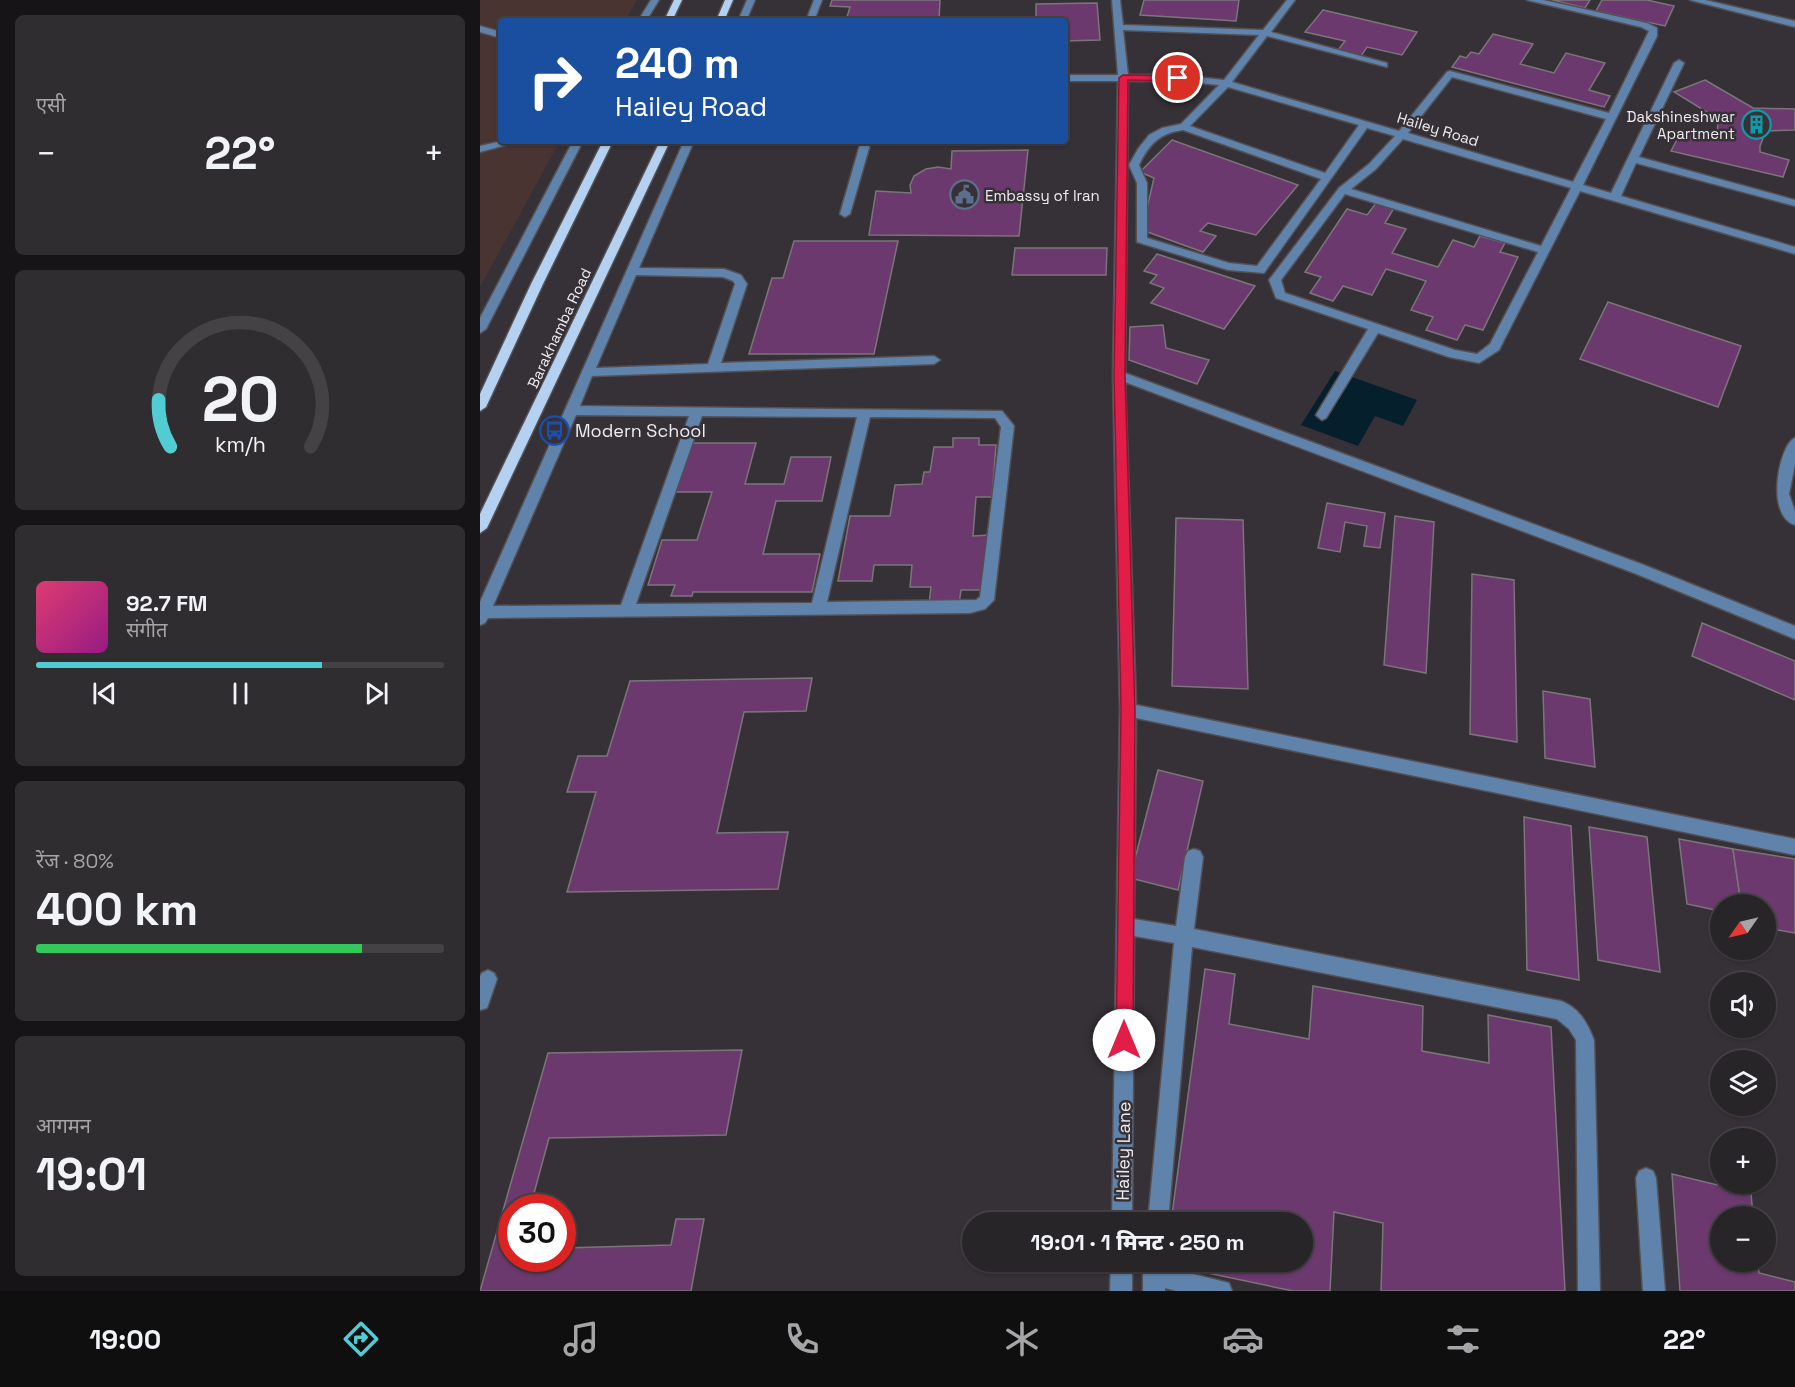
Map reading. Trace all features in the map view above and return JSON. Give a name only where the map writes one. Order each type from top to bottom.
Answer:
[{"type":"main road","points":[[669,18],[678,0]]},
{"type":"main road","points":[[721,18],[729,0]]},
{"type":"main road","points":[[480,407],[537,284],[607,144]]},
{"type":"main road","name":"Barakhamba Road","points":[[480,528],[664,144]]},
{"type":"street","points":[[644,18],[655,0]]},
{"type":"street","points":[[743,18],[751,0]]},
{"type":"street","points":[[811,18],[818,0]]},
{"type":"street","name":"Hailey Lane","points":[[1116,0],[1123,78],[1119,375],[1128,710],[1122,1212]]},
{"type":"street","points":[[1184,127],[1226,82],[1291,0]]},
{"type":"street","points":[[1531,0],[1654,30],[1577,186],[1495,347],[1479,359],[1453,354],[1280,294],[1275,280],[1343,190],[1357,182],[1401,134],[1450,74],[1611,117]]},
{"type":"street","points":[[1694,0],[1795,24]]},
{"type":"street","points":[[1118,27],[1265,33],[1384,65]]},
{"type":"street","points":[[480,28],[498,34]]},
{"type":"street","points":[[1615,197],[1679,63]]},
{"type":"street","name":"Hailey Road","points":[[1068,78],[1178,78],[1226,82],[1794,249]]},
{"type":"street","points":[[1326,177],[1184,127],[1171,128],[1157,134],[1144,144],[1134,165],[1142,183],[1141,240],[1228,266],[1260,270],[1366,123]]},
{"type":"street","points":[[480,149],[502,144]]},
{"type":"street","points":[[480,329],[572,144]]},
{"type":"street","points":[[571,410],[998,414],[1005,419],[1008,426],[987,600],[980,605],[970,607],[626,610],[482,616],[571,410],[688,144]]},
{"type":"street","points":[[846,214],[865,144]]},
{"type":"street","points":[[1633,159],[1795,203]]},
{"type":"street","points":[[1343,190],[1544,250]]},
{"type":"street","points":[[633,271],[724,273],[737,278],[741,285],[713,368]]},
{"type":"street","points":[[1322,415],[1375,327]]},
{"type":"street","points":[[588,372],[934,360]]},
{"type":"street","points":[[1119,375],[1640,569],[1795,633]]},
{"type":"street","points":[[626,610],[697,412]]},
{"type":"street","points":[[818,609],[864,414]]},
{"type":"street","points":[[1795,443],[1782,491],[1788,515],[1795,520]]},
{"type":"street","points":[[1128,710],[1795,847]]},
{"type":"street","points":[[1159,1212],[1184,936],[1194,857]]},
{"type":"street","points":[[1126,926],[1562,1010],[1573,1017],[1585,1040],[1589,1291]]},
{"type":"street","points":[[480,1001],[488,979]]},
{"type":"street","points":[[1646,1178],[1654,1291]]},
{"type":"street","points":[[1121,1291],[1122,1272]]},
{"type":"street","points":[[1154,1276],[1221,1291]]},
{"type":"shaded area","points":[[480,0],[637,0],[627,18],[498,18],[498,144],[558,144],[480,287]]},
{"type":"water","points":[[1335,371],[1417,400],[1403,426],[1375,416],[1358,446],[1301,425]]},
{"type":"building","points":[[832,0],[940,0],[939,18],[845,18],[850,7],[830,6]]},
{"type":"building","points":[[1144,0],[1239,0],[1236,21],[1140,15]]},
{"type":"building","points":[[1552,0],[1590,0],[1585,8]]},
{"type":"building","points":[[1602,0],[1647,0],[1674,6],[1665,26],[1596,11]]},
{"type":"building","points":[[1097,3],[1100,40],[1068,41],[1068,18],[1036,18],[1036,4]]},
{"type":"building","points":[[1323,10],[1417,32],[1402,55],[1367,47],[1361,56],[1338,50],[1345,41],[1305,32]]},
{"type":"building","points":[[1493,34],[1533,44],[1520,64],[1554,73],[1566,53],[1605,63],[1589,90],[1610,96],[1604,107],[1452,67],[1460,56],[1466,58],[1471,52],[1479,54]]},
{"type":"building","name":"Dakshineshwar Apartment","points":[[1705,80],[1753,108],[1795,109],[1795,130],[1766,131],[1760,146],[1760,152],[1789,160],[1783,177],[1671,151],[1682,130],[1717,139],[1718,119],[1674,92]]},
{"type":"building","points":[[1172,140],[1298,185],[1256,235],[1208,223],[1200,231],[1216,236],[1203,252],[1142,230],[1154,178],[1140,172]]},
{"type":"building","points":[[1028,150],[1019,236],[869,235],[876,191],[911,193],[910,185],[914,176],[926,169],[938,167],[951,169],[952,151]]},
{"type":"building","points":[[1376,203],[1394,208],[1385,223],[1406,229],[1392,253],[1438,267],[1453,240],[1474,247],[1480,236],[1505,243],[1500,252],[1518,257],[1483,330],[1465,325],[1457,340],[1426,330],[1433,317],[1411,310],[1426,281],[1386,269],[1372,295],[1343,286],[1333,301],[1310,293],[1321,277],[1305,272],[1347,209],[1367,215]]},
{"type":"building","points":[[794,241],[898,241],[874,354],[749,354],[772,278],[783,278]]},
{"type":"building","points":[[1015,248],[1107,248],[1106,275],[1012,275]]},
{"type":"building","points":[[1157,254],[1255,286],[1224,329],[1151,303],[1164,288],[1150,283],[1157,275],[1144,271]]},
{"type":"building","points":[[1608,302],[1741,346],[1718,407],[1580,359]]},
{"type":"building","points":[[1163,325],[1166,348],[1209,360],[1197,384],[1129,360],[1130,327]]},
{"type":"building","points":[[953,438],[979,438],[979,445],[996,445],[992,497],[976,497],[973,536],[989,535],[985,590],[961,590],[959,604],[929,604],[931,587],[910,587],[912,565],[874,565],[872,581],[838,581],[850,516],[890,516],[895,485],[922,484],[924,472],[930,472],[934,447],[953,447]]},
{"type":"building","points":[[691,443],[756,443],[745,484],[784,484],[791,457],[831,457],[822,501],[776,501],[763,554],[820,554],[812,592],[693,592],[692,596],[671,596],[675,585],[648,585],[662,540],[697,540],[712,492],[675,492]]},
{"type":"building","points":[[1327,503],[1385,513],[1380,548],[1364,546],[1367,526],[1345,522],[1340,552],[1318,548]]},
{"type":"building","points":[[1395,516],[1434,522],[1426,673],[1384,665]]},
{"type":"building","points":[[1176,518],[1243,520],[1248,689],[1172,686]]},
{"type":"building","points":[[1472,574],[1514,580],[1517,742],[1470,734]]},
{"type":"building","points":[[1702,623],[1795,661],[1795,700],[1692,656]]},
{"type":"building","points":[[812,678],[806,711],[744,712],[717,833],[788,832],[778,889],[567,892],[596,792],[567,792],[578,756],[607,756],[630,681]]},
{"type":"building","points":[[1543,691],[1590,699],[1595,767],[1545,758]]},
{"type":"building","points":[[1158,770],[1203,781],[1178,890],[1130,878]]},
{"type":"building","points":[[1524,817],[1571,826],[1579,980],[1527,970]]},
{"type":"building","points":[[1589,827],[1647,837],[1660,972],[1598,960]]},
{"type":"building","points":[[1679,839],[1733,849],[1740,894],[1710,894],[1710,909],[1687,904]]},
{"type":"building","points":[[1733,849],[1795,859],[1795,933],[1776,930],[1776,894],[1740,894]]},
{"type":"building","points":[[1205,969],[1235,974],[1229,1024],[1309,1039],[1313,986],[1423,1006],[1422,1051],[1489,1063],[1488,1015],[1551,1027],[1565,1291],[1381,1291],[1383,1223],[1334,1212],[1330,1291],[1293,1291],[1203,1272],[1313,1272],[1313,1212],[1172,1212]]},
{"type":"building","points":[[742,1050],[726,1135],[549,1138],[534,1194],[508,1194],[548,1053]]},
{"type":"building","points":[[1672,1174],[1710,1183],[1710,1194],[1751,1194],[1752,1206],[1710,1206],[1710,1272],[1759,1272],[1795,1282],[1795,1291],[1680,1291]]},
{"type":"building","points":[[676,1219],[704,1219],[691,1291],[480,1291],[498,1228],[498,1272],[576,1272],[576,1248],[671,1245]]},
{"type":"place","name":"Dakshineshwar Apartment","points":[[1756,125]]},
{"type":"place","name":"Embassy of Iran","points":[[964,195]]},
{"type":"place","name":"Modern School","points":[[554,430]]},
{"type":"route","points":[[1124,1040],[1128,710],[1119,375],[1123,78],[1178,78]]}]
